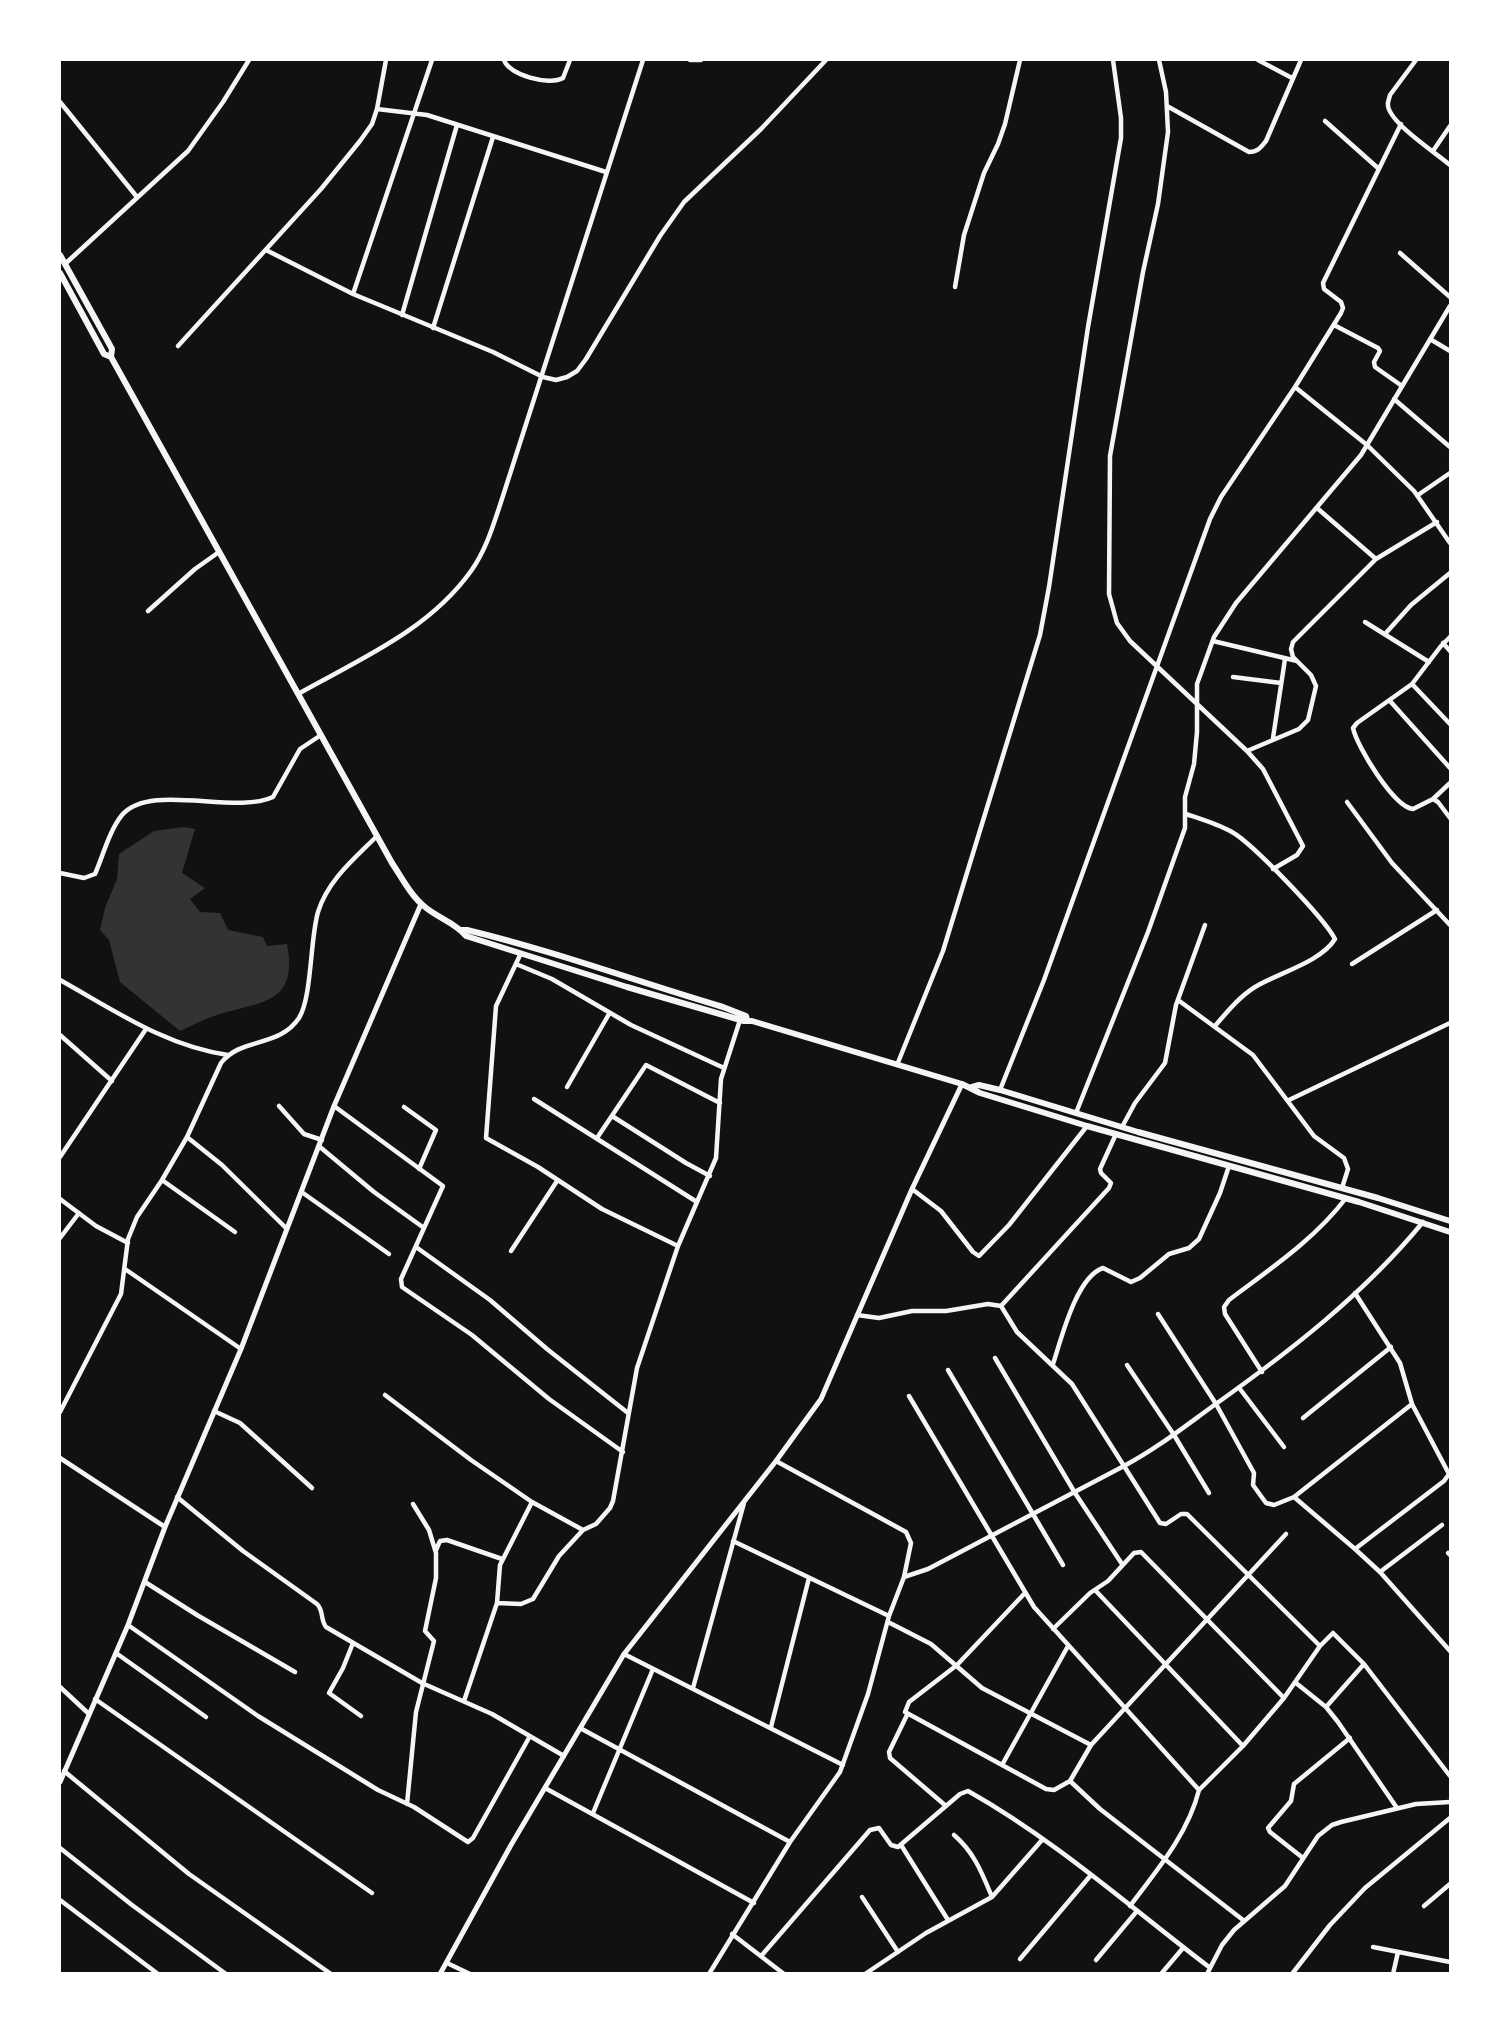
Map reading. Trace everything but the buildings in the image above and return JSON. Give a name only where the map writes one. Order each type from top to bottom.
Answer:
[{"type":"main road","points":[[60,255],[112,349],[111,357],[219,552],[377,836],[421,904],[469,937],[627,987],[923,1072],[972,1087],[980,1093],[1087,1126],[1346,1198],[1451,1232]]},
{"type":"main road","points":[[60,273],[104,354],[111,357]]},
{"type":"main road","points":[[462,930],[520,942],[723,1007],[746,1016],[743,1020]]},
{"type":"main road","points":[[972,1087],[979,1084],[1122,1128],[1451,1220]]},
{"type":"street","points":[[65,264],[188,151],[249,60]]},
{"type":"street","points":[[178,346],[360,141],[372,124],[377,109],[386,60]]},
{"type":"street","points":[[353,294],[432,60]]},
{"type":"street","points":[[504,60],[512,71],[550,82],[562,78],[570,60]]},
{"type":"street","points":[[298,694],[421,623],[449,598],[472,569],[490,537],[643,60]]},
{"type":"street","points":[[690,60],[701,60]]},
{"type":"street","points":[[266,250],[353,294],[493,352],[543,377],[556,380],[567,377],[577,371],[593,348],[660,236],[684,202],[778,112],[826,60]]},
{"type":"street","points":[[955,287],[964,234],[984,173],[999,144],[1020,60]]},
{"type":"street","points":[[897,1065],[943,951],[1040,635],[1073,418],[1121,138],[1113,60]]},
{"type":"street","points":[[1159,60],[1167,106],[1168,132],[1158,204],[1110,456],[1110,594],[1113,613],[1124,633],[1157,668],[1247,751],[1269,779],[1303,846],[1297,855],[1273,869]]},
{"type":"street","points":[[1258,60],[1292,78]]},
{"type":"street","points":[[1167,106],[1253,152],[1266,141],[1301,60]]},
{"type":"street","points":[[1416,60],[1388,102],[1389,110],[1401,124],[1451,164]]},
{"type":"street","points":[[60,102],[137,197]]},
{"type":"street","points":[[377,109],[415,113],[607,172]]},
{"type":"street","points":[[1325,121],[1379,169]]},
{"type":"street","points":[[1000,1090],[1049,967],[1202,540],[1221,497],[1334,325],[1343,305],[1324,289],[1323,283],[1401,124]]},
{"type":"street","points":[[402,315],[457,125]]},
{"type":"street","points":[[1433,150],[1451,125]]},
{"type":"street","points":[[433,328],[493,138]]},
{"type":"street","points":[[1400,253],[1451,297]]},
{"type":"street","points":[[1076,1114],[1148,932],[1185,828],[1185,797],[1194,764],[1197,684],[1213,641],[1231,609],[1367,445],[1451,306]]},
{"type":"street","points":[[1334,325],[1378,348],[1380,351],[1374,362],[1375,367],[1402,386]]},
{"type":"street","points":[[1430,339],[1451,351]]},
{"type":"street","points":[[1295,387],[1367,445],[1418,495],[1451,543]]},
{"type":"street","points":[[1394,400],[1451,447]]},
{"type":"street","points":[[1418,495],[1451,473]]},
{"type":"street","points":[[1317,508],[1376,559]]},
{"type":"street","points":[[1247,751],[1299,729],[1308,720],[1316,686],[1311,675],[1291,654],[1293,642],[1376,559],[1437,522]]},
{"type":"street","points":[[148,611],[195,569],[219,552]]},
{"type":"street","points":[[1385,634],[1411,605],[1451,573]]},
{"type":"street","points":[[1365,622],[1429,662]]},
{"type":"street","points":[[1451,637],[1443,643],[1412,684],[1355,725],[1354,733],[1381,779],[1403,806],[1413,809],[1433,799],[1451,783]]},
{"type":"street","points":[[1213,641],[1297,661]]},
{"type":"street","points":[[1443,643],[1451,651]]},
{"type":"street","points":[[1273,739],[1285,659]]},
{"type":"street","points":[[1233,677],[1282,683]]},
{"type":"street","points":[[1412,684],[1451,724]]},
{"type":"street","points":[[1390,701],[1451,768]]},
{"type":"street","points":[[60,873],[84,878],[95,874],[120,817],[136,804],[158,800],[251,803],[273,797],[300,750],[321,735]]},
{"type":"street","points":[[1433,799],[1451,818]]},
{"type":"street","points":[[1347,803],[1392,863],[1451,925]]},
{"type":"street","points":[[1185,814],[1234,832],[1248,843],[1299,896],[1335,939],[1328,947],[1301,965],[1247,993],[1215,1026]]},
{"type":"street","points":[[60,1412],[121,1294],[128,1243],[136,1217],[187,1137],[221,1063],[228,1055],[241,1048],[280,1036],[298,1019],[304,1006],[320,905],[335,880],[377,836]]},
{"type":"street","points":[[60,1782],[128,1625],[177,1497],[241,1349],[334,1106],[421,904]]},
{"type":"street","points":[[1352,964],[1437,910]]},
{"type":"street","points":[[1122,1128],[1135,1103],[1165,1063],[1178,1000],[1205,925]]},
{"type":"street","points":[[521,952],[496,1006],[492,1079],[485,1136],[602,1209],[678,1246]]},
{"type":"street","points":[[516,964],[552,979],[610,1014],[724,1068]]},
{"type":"street","points":[[60,980],[146,1029],[186,1047],[228,1055]]},
{"type":"street","points":[[1178,1000],[1253,1055],[1314,1136],[1346,1161],[1348,1169],[1342,1188]]},
{"type":"street","points":[[567,1087],[610,1014]]},
{"type":"street","points":[[498,1603],[521,1604],[533,1599],[559,1556],[583,1530],[596,1524],[610,1508],[623,1452],[637,1368],[678,1246],[710,1176],[718,1149],[720,1086],[724,1068],[743,1020]]},
{"type":"street","points":[[1289,1100],[1451,1023]]},
{"type":"street","points":[[60,1157],[146,1029]]},
{"type":"street","points":[[60,1035],[112,1081]]},
{"type":"street","points":[[597,1138],[646,1065],[720,1103]]},
{"type":"street","points":[[440,1973],[624,1654],[776,1461],[821,1399],[912,1189],[962,1084]]},
{"type":"street","points":[[534,1098],[697,1202]]},
{"type":"street","points":[[279,1106],[304,1134],[322,1140]]},
{"type":"street","points":[[334,1106],[443,1186],[401,1279],[402,1287],[472,1335],[549,1399],[623,1452]]},
{"type":"street","points":[[404,1107],[436,1130],[419,1168]]},
{"type":"street","points":[[612,1116],[710,1176]]},
{"type":"street","points":[[912,1189],[941,1211],[972,1252],[977,1256],[981,1255],[1009,1225],[1087,1126]]},
{"type":"street","points":[[1001,1307],[1109,1188],[1111,1183],[1101,1174],[1100,1169],[1116,1134]]},
{"type":"street","points":[[187,1137],[222,1165],[287,1229]]},
{"type":"street","points":[[320,1147],[373,1192],[425,1228]]},
{"type":"street","points":[[1053,1364],[1068,1318],[1090,1278],[1103,1268],[1131,1282],[1175,1250],[1192,1246],[1209,1220],[1229,1166]]},
{"type":"street","points":[[162,1180],[235,1232]]},
{"type":"street","points":[[510,1251],[557,1181]]},
{"type":"street","points":[[303,1192],[389,1254]]},
{"type":"street","points":[[1262,1371],[1225,1314],[1224,1307],[1229,1300],[1280,1262],[1325,1223],[1346,1198]]},
{"type":"street","points":[[60,1199],[128,1243]]},
{"type":"street","points":[[60,1238],[79,1213]]},
{"type":"street","points":[[904,1577],[922,1572],[1148,1453],[1240,1389],[1312,1332],[1399,1252],[1423,1222]]},
{"type":"street","points":[[416,1247],[490,1300],[628,1413]]},
{"type":"street","points":[[125,1269],[241,1349]]},
{"type":"street","points":[[1355,1293],[1391,1347],[1405,1374],[1412,1404],[1449,1475],[1355,1549]]},
{"type":"street","points":[[857,1315],[879,1318],[912,1311],[946,1311],[988,1304],[1001,1307],[1017,1332],[1072,1384],[1160,1523],[1166,1524],[1181,1514],[1187,1514],[1320,1646]]},
{"type":"street","points":[[1158,1314],[1216,1404],[1254,1473],[1253,1485],[1266,1503],[1274,1505],[1294,1497],[1412,1404]]},
{"type":"street","points":[[1303,1418],[1391,1347]]},
{"type":"street","points":[[995,1358],[1075,1493],[1122,1564]]},
{"type":"street","points":[[1127,1365],[1209,1493]]},
{"type":"street","points":[[948,1370],[1063,1565]]},
{"type":"street","points":[[1240,1389],[1284,1447]]},
{"type":"street","points":[[385,1395],[482,1468],[533,1502],[583,1530]]},
{"type":"street","points":[[909,1396],[993,1535],[1024,1594],[1199,1790]]},
{"type":"street","points":[[213,1411],[240,1423],[312,1488]]},
{"type":"street","points":[[60,1458],[165,1527]]},
{"type":"street","points":[[709,1973],[790,1842],[843,1765],[904,1577],[911,1543],[906,1532],[776,1461]]},
{"type":"street","points":[[177,1497],[243,1551],[317,1604],[322,1609],[322,1620],[326,1627],[422,1683],[492,1714],[564,1756]]},
{"type":"street","points":[[1294,1497],[1380,1572],[1451,1651]]},
{"type":"street","points":[[693,1688],[744,1500]]},
{"type":"street","points":[[464,1701],[498,1603],[502,1559],[533,1502]]},
{"type":"street","points":[[407,1804],[416,1712],[434,1640],[425,1631],[436,1578],[436,1551],[429,1530],[413,1504]]},
{"type":"street","points":[[1380,1572],[1442,1525]]},
{"type":"street","points":[[1024,1594],[957,1665],[909,1702],[905,1710],[908,1715],[1050,1790],[1070,1781],[1091,1745],[1286,1534]]},
{"type":"street","points":[[436,1551],[440,1541],[447,1540],[502,1559]]},
{"type":"street","points":[[733,1541],[889,1619],[931,1644],[982,1688],[1091,1745]]},
{"type":"street","points":[[1053,1629],[1108,1581],[1137,1551],[1145,1554],[1284,1698]]},
{"type":"street","points":[[771,1727],[809,1578]]},
{"type":"street","points":[[145,1582],[295,1672]]},
{"type":"street","points":[[1095,1590],[1243,1746]]},
{"type":"street","points":[[128,1625],[258,1716],[465,1841],[470,1842],[530,1736]]},
{"type":"street","points":[[1130,1906],[1166,1858],[1190,1818],[1199,1790],[1243,1746],[1284,1698],[1320,1646],[1333,1633],[1364,1664],[1451,1776]]},
{"type":"street","points":[[353,1643],[329,1693],[361,1716]]},
{"type":"street","points":[[1002,1765],[1068,1646]]},
{"type":"street","points":[[116,1653],[206,1717]]},
{"type":"street","points":[[624,1654],[843,1765]]},
{"type":"street","points":[[1326,1707],[1364,1664]]},
{"type":"street","points":[[593,1813],[653,1668]]},
{"type":"street","points":[[1296,1683],[1326,1707],[1397,1808]]},
{"type":"street","points":[[60,1687],[89,1714]]},
{"type":"street","points":[[95,1699],[372,1893]]},
{"type":"street","points":[[908,1715],[889,1752],[890,1758],[946,1806]]},
{"type":"street","points":[[580,1728],[790,1842]]},
{"type":"street","points":[[1303,1858],[1268,1828],[1291,1801],[1294,1784],[1350,1738]]},
{"type":"street","points":[[64,1771],[190,1874],[331,1973]]},
{"type":"street","points":[[1070,1781],[1100,1808],[1243,1920]]},
{"type":"street","points":[[545,1788],[754,1903]]},
{"type":"street","points":[[762,1955],[870,1830],[876,1827],[891,1845],[901,1845],[960,1794],[968,1791],[1005,1812],[1209,1967]]},
{"type":"street","points":[[1207,1973],[1222,1945],[1243,1920],[1285,1886],[1318,1836],[1332,1825],[1426,1802],[1451,1802]]},
{"type":"street","points":[[1292,1973],[1365,1888],[1451,1818]]},
{"type":"street","points":[[954,1835],[976,1859],[992,1897]]},
{"type":"street","points":[[865,1973],[948,1920],[992,1897],[1042,1840]]},
{"type":"street","points":[[901,1845],[948,1920]]},
{"type":"street","points":[[60,1848],[226,1973]]},
{"type":"street","points":[[1020,1959],[1091,1875]]},
{"type":"street","points":[[1424,1906],[1451,1884]]},
{"type":"street","points":[[862,1897],[898,1952]]},
{"type":"street","points":[[60,1900],[158,1973]]},
{"type":"street","points":[[1097,1960],[1137,1911]]},
{"type":"street","points":[[732,1934],[783,1973]]},
{"type":"street","points":[[1373,1947],[1451,1962]]},
{"type":"street","points":[[1161,1973],[1183,1948]]},
{"type":"street","points":[[1393,1973],[1398,1951]]},
{"type":"street","points":[[447,1963],[470,1973]]},
{"type":"shaded area","points":[[184,827],[195,829],[182,873],[205,888],[190,899],[200,912],[220,913],[228,930],[263,937],[267,946],[287,944],[289,963],[282,989],[274,996],[180,1031],[120,982],[109,940],[100,930],[105,908],[117,879],[119,854],[154,831]]}]
